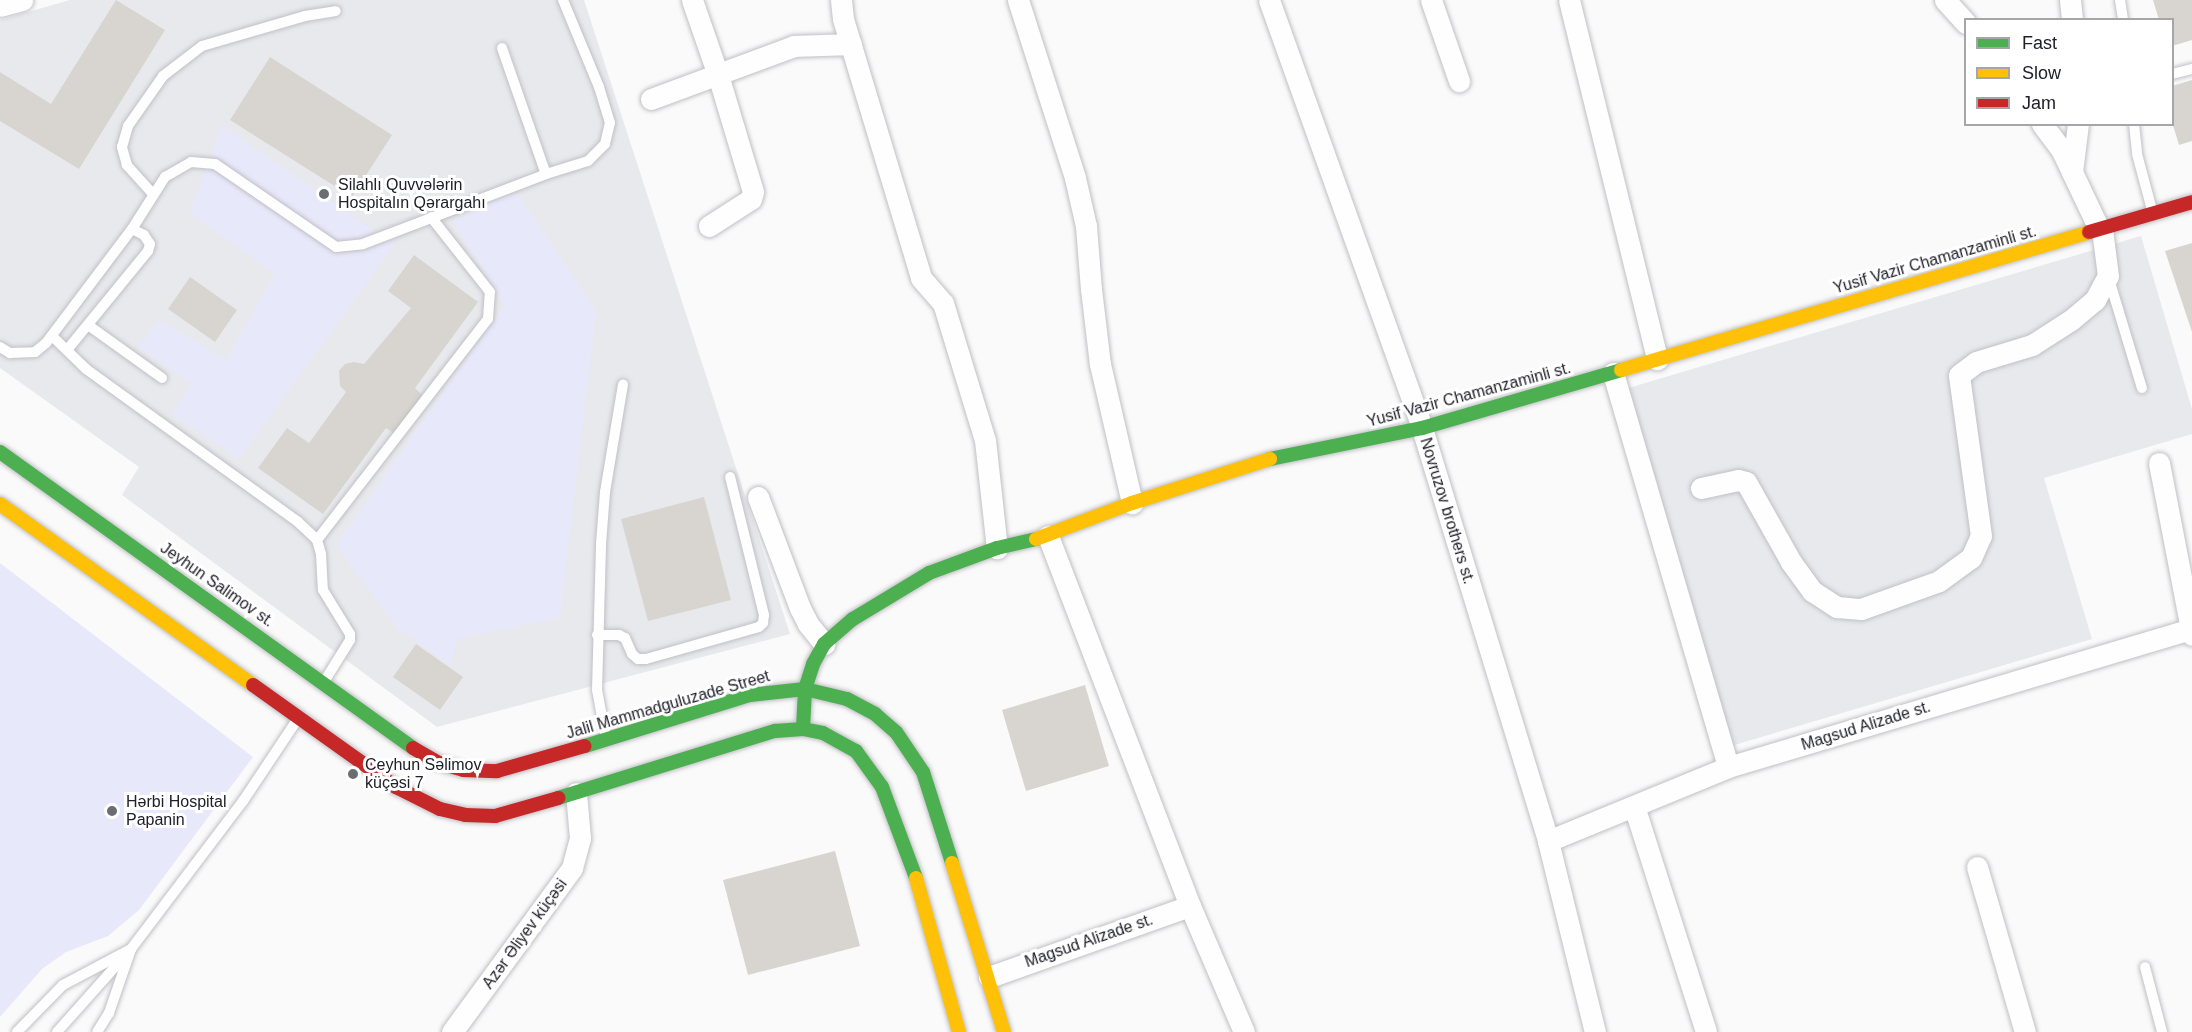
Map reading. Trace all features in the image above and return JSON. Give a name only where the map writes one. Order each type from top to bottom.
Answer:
[{"type":"main road","name":"Yusif Vazir Chamanzaminli st.","points":[[803,729],[805,689],[813,664],[824,644],[853,619],[929,573],[997,548],[1048,536],[1132,503],[1251,464],[1422,428],[2192,202]]},
{"type":"main road","name":"Jeyhun Salimov st.","points":[[0,453],[324,682],[413,748]]},
{"type":"main road","points":[[0,504],[306,708],[413,797],[448,811],[465,815],[495,816],[775,731],[803,729],[823,733],[856,751],[882,787],[911,860],[959,1032]]},
{"type":"main road","points":[[306,708],[324,682]]},
{"type":"main road","name":"Jalil Mammadguluzade Street","points":[[413,748],[440,763],[463,770],[497,771],[750,695],[805,689],[847,699],[875,714],[896,732],[923,772],[989,977],[1004,1032]]},
{"type":"street","points":[[0,6],[22,0]]},
{"type":"street","points":[[692,0],[718,75],[753,192],[751,199],[709,226]]},
{"type":"street","points":[[840,0],[843,19],[921,278],[943,303],[986,440],[997,548]]},
{"type":"street","points":[[1018,0],[1075,178],[1086,226],[1100,364],[1132,503]]},
{"type":"street","name":"Novruzov brothers st.","points":[[1269,0],[1422,428],[1548,841],[1595,1032]]},
{"type":"street","points":[[1431,0],[1459,81]]},
{"type":"street","points":[[1569,0],[1657,359]]},
{"type":"street","points":[[1945,0],[1964,22]]},
{"type":"street","points":[[2070,0],[2072,18]]},
{"type":"street","points":[[651,99],[794,46],[851,44]]},
{"type":"street","points":[[1701,488],[1738,480],[1746,482],[1791,562],[1812,591],[1837,607],[1860,609],[1939,581],[1971,558],[1981,536],[1959,375],[1976,362],[2032,345],[2071,320],[2095,300],[2108,276],[2101,229],[2062,151],[2043,126]]},
{"type":"street","points":[[2072,172],[2078,126]]},
{"type":"street","points":[[1614,373],[1728,767]]},
{"type":"street","points":[[2158,463],[2185,560],[2191,632]]},
{"type":"street","points":[[758,497],[808,624],[824,644]]},
{"type":"street","points":[[1048,536],[1190,906],[1244,1032]]},
{"type":"street","name":"Magsud Alizade st.","points":[[1548,841],[1728,767],[2191,632]]},
{"type":"street","name":"Azər Əliyev küçəsi","points":[[452,1032],[572,868],[580,838],[576,793]]},
{"type":"street","points":[[1634,806],[1706,1032]]},
{"type":"street","points":[[1977,867],[2025,1032]]},
{"type":"street","name":"Magsud Alizade st.","points":[[989,977],[1190,906]]},
{"type":"lane","points":[[0,347],[10,353],[35,352],[52,336],[132,229],[152,193],[165,177],[191,162],[215,164],[336,247],[363,244],[546,174],[588,161],[605,144],[610,123],[599,87],[563,0]]},
{"type":"lane","points":[[2120,0],[2122,18]]},
{"type":"lane","points":[[152,193],[127,165],[122,147],[128,126],[163,76],[202,46],[305,16],[336,11]]},
{"type":"lane","points":[[502,48],[546,174]]},
{"type":"lane","points":[[2174,74],[2192,69]]},
{"type":"lane","points":[[2134,126],[2137,154],[2152,214]]},
{"type":"lane","points":[[317,540],[488,319],[490,292],[431,217]]},
{"type":"lane","points":[[67,350],[148,251],[150,244],[144,235],[132,229]]},
{"type":"lane","points":[[2108,276],[2142,388]]},
{"type":"lane","points":[[88,325],[162,378]]},
{"type":"lane","points":[[52,336],[86,369],[298,522],[317,540],[321,554],[323,590],[350,634],[350,639],[324,682]]},
{"type":"lane","points":[[606,738],[597,690],[597,635],[605,492],[623,384]]},
{"type":"lane","points":[[597,635],[619,634],[625,638],[632,654],[646,659],[759,627],[763,623],[764,615],[730,477]]},
{"type":"lane","points":[[57,1032],[131,949],[243,801],[306,708]]},
{"type":"lane","points":[[17,1032],[63,985],[131,949]]},
{"type":"lane","points":[[97,1032],[112,1004],[131,949]]},
{"type":"lane","points":[[2145,967],[2162,1032]]},
{"type":"shaded area","name":"Silahlı Quvvələrin Hospitalın Qərargahı","points":[[70,0],[584,0],[790,634],[437,727],[122,495],[139,467],[0,368],[0,20]]},
{"type":"shaded area","points":[[222,125],[394,245],[239,459],[172,413],[192,384],[138,347],[159,320],[226,360],[275,274],[190,213]]},
{"type":"shaded area","points":[[515,190],[596,310],[560,618],[456,639],[451,666],[397,628],[336,545],[505,305],[453,222]]},
{"type":"shaded area","points":[[2141,236],[2192,409],[2192,434],[2044,478],[2092,639],[1731,746],[1625,389]]},
{"type":"shaded area","name":"Hərbi Hospital Papanin","points":[[0,563],[253,757],[139,910],[108,936],[66,952],[42,969],[0,1017]]},
{"type":"building","points":[[116,0],[165,30],[79,169],[0,121],[0,72],[51,104]]},
{"type":"building","points":[[2153,0],[2192,0],[2192,40],[2174,45],[2174,18],[2158,18]]},
{"type":"building","points":[[270,57],[392,135],[352,197],[230,120]]},
{"type":"building","points":[[2192,80],[2192,141],[2179,145],[2173,126],[2174,85]]},
{"type":"building","points":[[2192,243],[2192,332],[2165,251]]},
{"type":"building","points":[[414,255],[478,302],[415,388],[423,396],[395,434],[386,428],[323,514],[258,468],[287,428],[309,443],[346,392],[340,386],[339,371],[345,364],[354,362],[364,364],[411,308],[388,291]]},
{"type":"building","points":[[190,277],[237,310],[215,342],[168,309]]},
{"type":"building","points":[[704,497],[731,600],[648,621],[621,519]]},
{"type":"building","points":[[416,644],[463,677],[440,710],[393,677]]},
{"type":"building","points":[[1085,685],[1109,766],[1026,791],[1002,710]]},
{"type":"building","points":[[835,851],[860,946],[748,975],[723,880]]},
{"type":"traffic: fast","points":[[1270,459],[1422,428],[1621,370]]},
{"type":"traffic: fast","points":[[0,452],[413,748]]},
{"type":"traffic: fast","points":[[803,729],[805,689],[813,664],[824,644],[853,619],[929,573],[997,548],[1036,539]]},
{"type":"traffic: fast","points":[[585,746],[750,695],[805,689],[847,699],[875,714],[896,732],[923,772],[952,863]]},
{"type":"traffic: fast","points":[[558,798],[775,731],[803,729],[823,733],[856,751],[882,787],[916,878]]},
{"type":"traffic: slow","points":[[1621,370],[2089,232]]},
{"type":"traffic: slow","points":[[1036,539],[1132,503],[1270,459]]},
{"type":"traffic: slow","points":[[0,504],[253,685]]},
{"type":"traffic: slow","points":[[952,863],[1004,1032]]},
{"type":"traffic: slow","points":[[916,878],[959,1032]]},
{"type":"traffic: jam","points":[[2089,232],[2192,202]]},
{"type":"traffic: jam","points":[[253,685],[396,787],[440,809],[465,815],[495,816],[558,798]]},
{"type":"traffic: jam","points":[[413,748],[439,763],[463,770],[497,771],[585,746]]},
{"type":"place","name":"Silahlı Quvvələrin Hospitalın Qərargahı","points":[[324,194]]},
{"type":"place","name":"Ceyhun Səlimov küçəsi 7","points":[[353,774]]},
{"type":"place","name":"Hərbi Hospital Papanin","points":[[112,811]]}]
